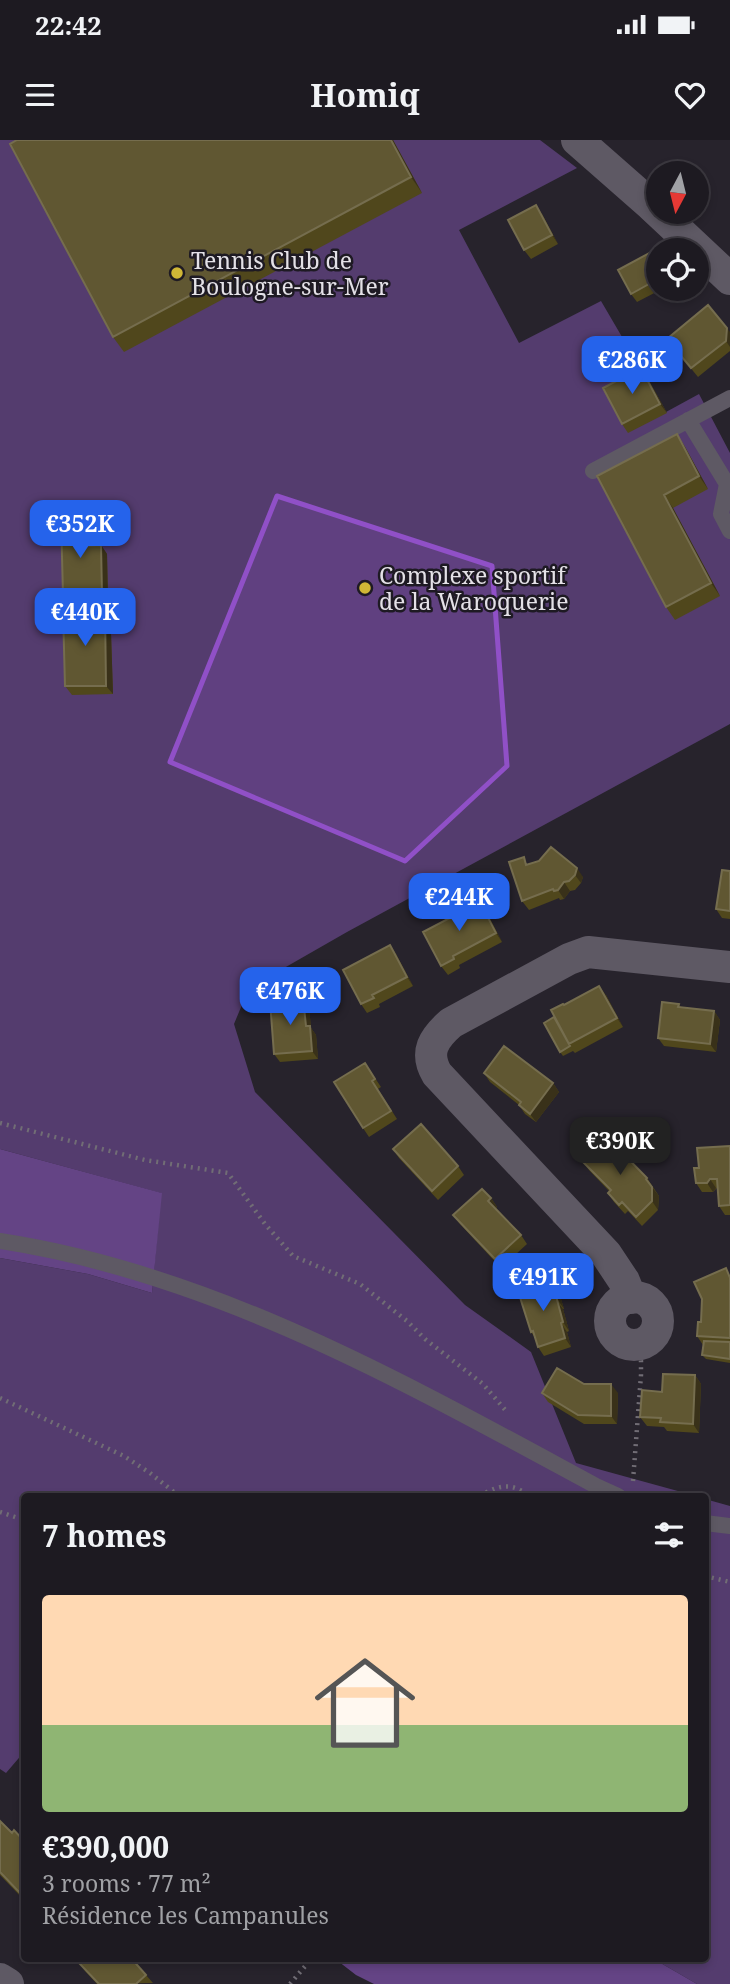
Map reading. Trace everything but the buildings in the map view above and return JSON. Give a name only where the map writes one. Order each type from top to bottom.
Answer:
[{"type":"street","points":[[577,140],[730,279]]},
{"type":"street","points":[[638,1345],[620,1340],[611,1325],[611,1317],[616,1307],[631,1298],[618,1269],[437,1074],[430,1059],[431,1051],[439,1034],[452,1023],[569,959],[588,952],[730,967]]},
{"type":"street","points":[[0,1979],[8,1984]]},
{"type":"lane","points":[[593,471],[730,398]]},
{"type":"lane","points":[[688,420],[727,484],[721,514],[730,531]]},
{"type":"lane","points":[[0,1241],[53,1250],[104,1264],[186,1289],[283,1327],[384,1373],[611,1493]]},
{"type":"lane","points":[[709,1523],[730,1526]]},
{"type":"path","points":[[0,1123],[145,1160],[228,1173],[265,1224],[293,1256],[360,1284],[407,1321],[425,1339],[482,1384],[508,1413],[528,1449]]},
{"type":"path","points":[[632,1487],[641,1375],[638,1345]]},
{"type":"path","points":[[0,1398],[124,1456],[175,1493]]},
{"type":"path","points":[[485,1493],[494,1487],[516,1488],[524,1493]]},
{"type":"path","points":[[516,1488],[516,1493]]},
{"type":"path","points":[[0,1512],[21,1519]]},
{"type":"path","points":[[709,1577],[730,1582]]},
{"type":"path","points":[[290,1984],[309,1962]]},
{"type":"highlighted area","points":[[277,496],[492,566],[507,766],[405,861],[170,762]]},
{"type":"shaded area","name":"Complexe sportif de la Waroquerie","points":[[0,140],[540,140],[577,168],[459,230],[519,343],[601,301],[666,412],[699,394],[730,453],[730,724],[249,988],[234,1024],[255,1092],[465,1305],[531,1352],[576,1463],[685,1493],[21,1493],[21,1756],[6,1773],[0,1769],[0,1258],[88,1274],[152,1293],[161,1193],[0,1149]]},
{"type":"shaded area","points":[[0,1149],[162,1193],[152,1293],[88,1274],[0,1258]]},
{"type":"shaded area","points":[[709,1500],[730,1506],[730,1984],[697,1984],[659,1962],[709,1962]]},
{"type":"shaded area","points":[[339,1962],[659,1962],[697,1984],[374,1984]]},
{"type":"place","name":"Tennis Club de Boulogne-sur-Mer","points":[[177,273]]},
{"type":"place","name":"Complexe sportif de la Waroquerie","points":[[365,588]]}]
